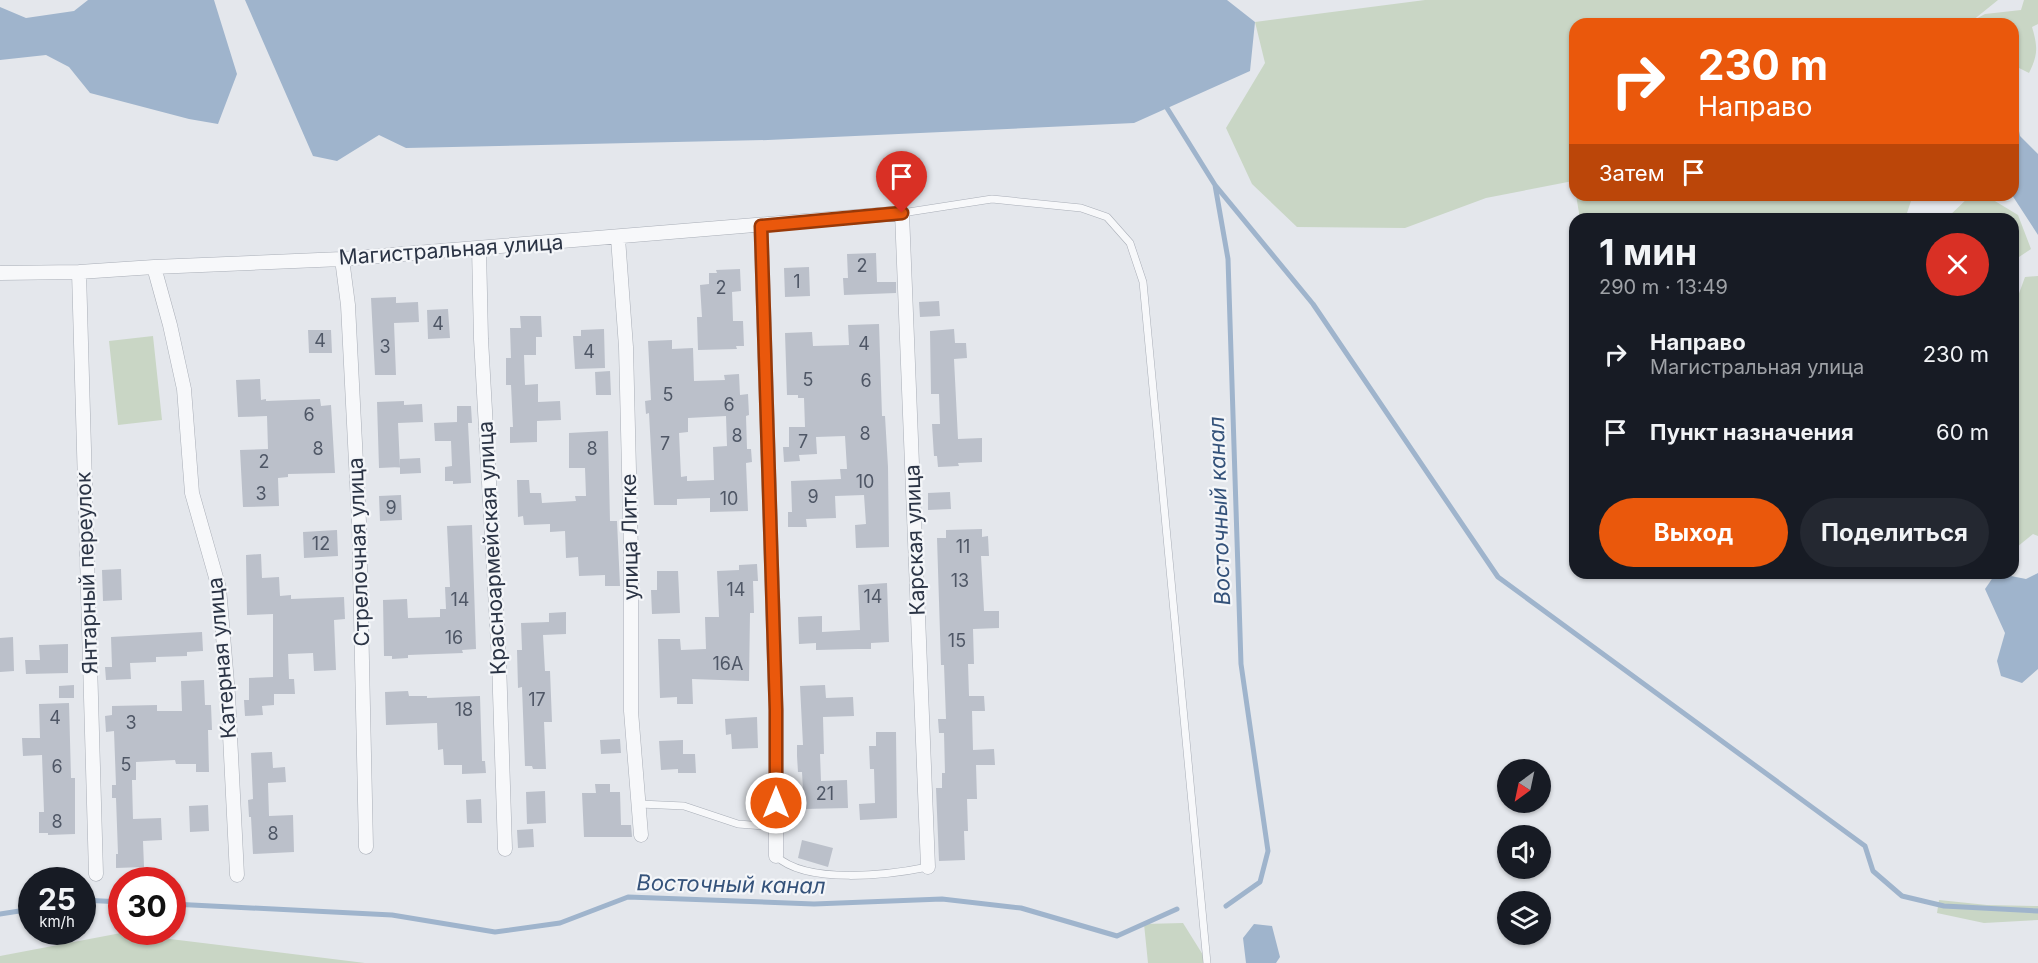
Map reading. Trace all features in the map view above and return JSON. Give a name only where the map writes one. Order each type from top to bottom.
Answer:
[{"type":"street","name":"Магистральная улица","points":[[0,273],[79,272],[342,259],[902,213]]},
{"type":"street","name":"Карская улица","points":[[902,213],[928,867]]},
{"type":"street","points":[[761,226],[776,710],[776,856]]},
{"type":"street","name":"улица Литке","points":[[618,238],[626,358],[631,553],[631,711],[641,835]]},
{"type":"street","name":"Красноармейская улица","points":[[479,248],[481,339],[499,661],[505,849]]},
{"type":"street","name":"Стрелочная улица","points":[[342,259],[348,305],[359,522],[366,846]]},
{"type":"street","name":"Катерная улица","points":[[154,267],[184,389],[192,493],[219,588],[228,695],[237,875]]},
{"type":"street","name":"Янтарный переулок","points":[[79,272],[96,867]]},
{"type":"lane","points":[[902,213],[992,199],[1081,208],[1107,217],[1130,243],[1143,282],[1207,963]]},
{"type":"lane","points":[[640,804],[684,806],[738,824],[776,827]]},
{"type":"lane","points":[[776,856],[784,864],[801,871],[827,875],[899,873],[928,867]]},
{"type":"green space","points":[[1425,0],[1998,0],[1976,18],[1569,18],[1569,182],[1486,198],[1405,228],[1297,227],[1252,184],[1226,128],[1265,63],[1255,22]]},
{"type":"green space","points":[[2024,0],[2038,0],[2038,24],[2032,27],[2036,51],[2029,73],[2019,68],[2019,18],[1978,18],[1985,14],[2021,10]]},
{"type":"green space","points":[[1577,201],[1911,201],[1907,213],[1579,213]]},
{"type":"green space","points":[[1965,201],[1995,201],[2015,213],[1952,213]]},
{"type":"green space","points":[[2019,218],[2031,249],[2019,257]]},
{"type":"green space","points":[[2038,276],[2038,536],[2033,534],[2019,545],[2019,294],[2025,277]]},
{"type":"green space","points":[[153,336],[162,420],[118,425],[109,341]]},
{"type":"green space","points":[[1939,900],[1987,905],[2038,906],[2038,920],[1984,923],[1937,913]]},
{"type":"green space","points":[[1183,923],[1208,963],[1148,963],[1144,924]]},
{"type":"green space","points":[[108,935],[108,945],[186,945],[186,941],[365,963],[0,963],[0,956],[58,945],[96,945],[96,938]]},
{"type":"water","points":[[88,0],[214,0],[237,74],[218,124],[189,119],[90,93],[69,67],[46,55],[0,60],[0,7],[26,18],[74,11]]},
{"type":"water","points":[[245,0],[1227,0],[1255,22],[1250,71],[1134,123],[768,140],[406,148],[379,135],[337,161],[313,156]]},
{"type":"water","points":[[2019,131],[2020,136],[2038,154],[2038,235],[2016,201],[2019,201]]},
{"type":"water","points":[[2038,573],[2038,669],[2022,683],[2001,676],[1997,661],[2005,633],[1985,589],[1992,579],[2026,579]]},
{"type":"water","points":[[1254,924],[1272,926],[1280,957],[1276,963],[1246,963],[1243,938]]},
{"type":"building","points":[[876,253],[877,282],[896,282],[896,293],[844,295],[843,278],[848,278],[847,254]]},
{"type":"building","points":[[809,267],[810,296],[785,297],[784,268]]},
{"type":"building","points":[[740,269],[741,291],[732,292],[733,321],[743,321],[744,346],[736,346],[737,349],[698,350],[697,317],[702,317],[700,285],[709,284],[709,273],[717,273],[716,270]]},
{"type":"building","points":[[396,297],[396,303],[418,302],[419,322],[394,323],[396,375],[375,375],[371,298]]},
{"type":"building","points":[[939,301],[940,316],[920,317],[919,302]]},
{"type":"building","points":[[448,309],[450,338],[428,339],[427,310]]},
{"type":"building","points":[[520,316],[541,316],[542,337],[536,337],[536,355],[524,355],[525,385],[538,384],[538,402],[560,401],[561,420],[537,421],[537,442],[510,443],[510,427],[513,427],[511,385],[506,385],[506,358],[511,358],[510,328],[521,328]]},
{"type":"building","points":[[879,324],[882,416],[885,416],[888,467],[889,547],[856,548],[855,525],[866,524],[864,495],[835,496],[836,518],[806,519],[807,527],[788,527],[788,512],[792,512],[791,481],[841,479],[840,469],[847,469],[845,436],[816,437],[817,454],[799,455],[800,461],[784,462],[783,447],[789,447],[789,427],[805,427],[804,398],[798,398],[798,395],[787,395],[785,333],[812,332],[813,346],[849,345],[848,325]]},
{"type":"building","points":[[604,329],[605,368],[575,369],[573,336],[581,336],[581,330]]},
{"type":"building","points":[[954,329],[955,343],[966,343],[967,358],[954,359],[958,439],[982,438],[982,462],[938,467],[937,456],[934,456],[932,424],[940,424],[939,394],[931,394],[930,331]]},
{"type":"building","points":[[308,330],[331,330],[332,353],[309,353]]},
{"type":"building","points":[[672,340],[672,349],[693,348],[694,381],[725,380],[724,375],[739,374],[740,395],[748,394],[747,449],[751,449],[752,462],[746,463],[748,511],[710,512],[710,498],[677,499],[677,505],[654,505],[649,413],[646,414],[645,401],[651,400],[648,341]],"holes":[[[726,416],[727,446],[713,447],[714,480],[687,481],[687,476],[681,477],[679,433],[688,432],[688,418]]]},
{"type":"building","points":[[610,371],[611,395],[596,395],[595,372]]},
{"type":"building","points":[[260,379],[261,400],[320,399],[321,406],[331,405],[335,473],[288,474],[288,477],[278,478],[279,506],[243,507],[240,450],[268,449],[267,416],[238,417],[236,380]]},
{"type":"building","points":[[404,401],[404,405],[422,404],[423,422],[398,423],[400,467],[379,468],[377,402]]},
{"type":"building","points":[[457,406],[471,406],[472,423],[468,423],[471,483],[453,484],[453,481],[445,481],[445,467],[452,466],[451,441],[435,441],[434,423],[457,422]]},
{"type":"building","points":[[608,431],[610,521],[617,521],[620,586],[605,586],[605,575],[579,576],[578,557],[566,558],[565,531],[550,532],[550,524],[524,525],[523,516],[518,517],[517,480],[529,480],[530,493],[541,493],[542,503],[576,501],[575,496],[586,496],[585,468],[569,468],[569,433]]},
{"type":"building","points":[[420,458],[421,473],[400,474],[400,459]]},
{"type":"building","points":[[950,492],[951,509],[928,510],[928,493]]},
{"type":"building","points":[[401,495],[402,520],[380,521],[379,496]]},
{"type":"building","points":[[472,525],[476,649],[462,650],[463,653],[408,655],[408,658],[392,659],[392,656],[384,656],[383,600],[407,599],[408,618],[440,617],[440,609],[446,609],[445,587],[450,587],[447,526]]},
{"type":"building","points":[[982,529],[982,537],[988,536],[989,556],[981,556],[984,611],[999,611],[999,628],[973,629],[974,664],[968,664],[969,696],[984,696],[985,711],[972,711],[973,750],[994,749],[995,765],[976,765],[977,799],[967,799],[968,831],[964,831],[965,860],[939,861],[936,788],[942,788],[942,773],[945,773],[944,733],[939,733],[938,719],[946,719],[944,665],[941,665],[937,538],[946,538],[946,530]]},
{"type":"building","points":[[337,530],[338,556],[304,558],[303,532]]},
{"type":"building","points":[[261,554],[262,578],[279,577],[280,596],[291,595],[291,599],[344,597],[345,619],[334,620],[336,670],[314,671],[313,653],[288,654],[289,679],[294,679],[295,694],[274,694],[274,705],[262,706],[263,715],[245,716],[244,700],[249,700],[249,678],[273,677],[273,614],[247,615],[246,555]]},
{"type":"building","points":[[757,564],[758,581],[753,581],[754,613],[750,613],[749,681],[692,679],[693,704],[677,704],[677,697],[660,698],[658,639],[680,639],[681,650],[706,649],[705,617],[719,617],[717,571],[739,570],[739,565]]},
{"type":"building","points":[[121,569],[122,600],[103,601],[102,570]]},
{"type":"building","points":[[657,571],[678,571],[680,613],[652,614],[651,590],[657,590]]},
{"type":"building","points":[[887,583],[889,642],[871,643],[871,649],[816,650],[816,643],[799,644],[798,617],[822,616],[822,632],[860,630],[858,585]]},
{"type":"building","points":[[566,612],[566,634],[543,635],[545,671],[550,671],[552,722],[544,722],[546,769],[533,769],[532,766],[525,766],[522,687],[518,688],[517,650],[522,650],[521,623],[549,622],[549,613]]},
{"type":"building","points":[[202,632],[203,651],[187,652],[187,656],[156,657],[156,662],[130,663],[131,679],[106,680],[105,667],[112,667],[111,637]]},
{"type":"building","points":[[13,637],[14,671],[0,672],[0,638]]},
{"type":"building","points":[[68,644],[68,673],[26,674],[25,660],[40,660],[39,645]]},
{"type":"building","points":[[204,680],[205,705],[211,705],[212,730],[208,730],[209,772],[196,772],[196,764],[176,764],[175,760],[136,762],[136,780],[132,780],[133,819],[161,818],[162,840],[143,841],[144,867],[116,867],[116,854],[118,854],[116,798],[112,798],[112,785],[116,785],[114,731],[106,732],[105,716],[112,715],[112,706],[157,705],[157,711],[182,711],[181,681]]},
{"type":"building","points":[[74,685],[74,698],[59,698],[59,686]]},
{"type":"building","points":[[825,685],[826,698],[853,697],[854,716],[823,717],[824,754],[820,754],[821,781],[847,780],[848,808],[804,809],[802,772],[798,772],[797,756],[797,745],[803,745],[800,686]]},
{"type":"building","points":[[408,691],[409,696],[427,696],[427,698],[480,696],[482,761],[485,761],[486,773],[462,774],[462,765],[444,765],[443,749],[438,750],[437,723],[386,725],[385,692]]},
{"type":"building","points":[[69,703],[71,778],[75,778],[75,834],[48,835],[48,833],[39,833],[39,812],[44,812],[42,755],[23,756],[22,738],[40,738],[39,704]]},
{"type":"building","points":[[757,717],[758,748],[732,749],[731,734],[726,735],[725,719]]},
{"type":"building","points":[[876,732],[896,732],[897,818],[860,820],[859,804],[875,803],[874,769],[870,769],[869,746],[876,746]]},
{"type":"building","points":[[620,739],[621,753],[601,754],[600,740]]},
{"type":"building","points":[[683,740],[683,754],[695,754],[696,773],[678,773],[678,769],[661,770],[659,741]]},
{"type":"building","points":[[272,752],[273,768],[285,767],[286,782],[268,783],[269,816],[293,815],[294,852],[253,854],[248,800],[253,799],[251,753]]},
{"type":"building","points":[[595,784],[610,784],[610,792],[620,792],[621,825],[631,825],[632,837],[584,837],[582,793],[596,793]]},
{"type":"building","points":[[545,791],[546,823],[527,824],[526,792]]},
{"type":"building","points":[[481,799],[482,823],[467,823],[466,800]]},
{"type":"building","points":[[208,805],[209,831],[190,832],[189,806]]},
{"type":"building","points":[[533,829],[534,847],[518,848],[517,830]]},
{"type":"building","points":[[802,840],[833,848],[828,867],[798,858]]},
{"type":"waterway","name":"Восточный канал","points":[[1167,108],[1215,185],[1228,259],[1241,664],[1268,851],[1260,882],[1226,906]]},
{"type":"waterway","points":[[1215,185],[1313,304],[1498,577],[1865,846],[1873,871],[1902,896],[1944,906],[2038,911]]},
{"type":"waterway","name":"Восточный канал","points":[[186,905],[392,915],[495,932],[560,923],[628,897],[814,904],[942,899],[1021,908],[1117,936],[1177,909]]},
{"type":"waterway","name":"Восточный канал","points":[[96,901],[108,901]]},
{"type":"waterway","name":"Восточный канал","points":[[0,914],[18,911]]},
{"type":"route","points":[[776,803],[776,710],[761,226],[902,213]]}]
